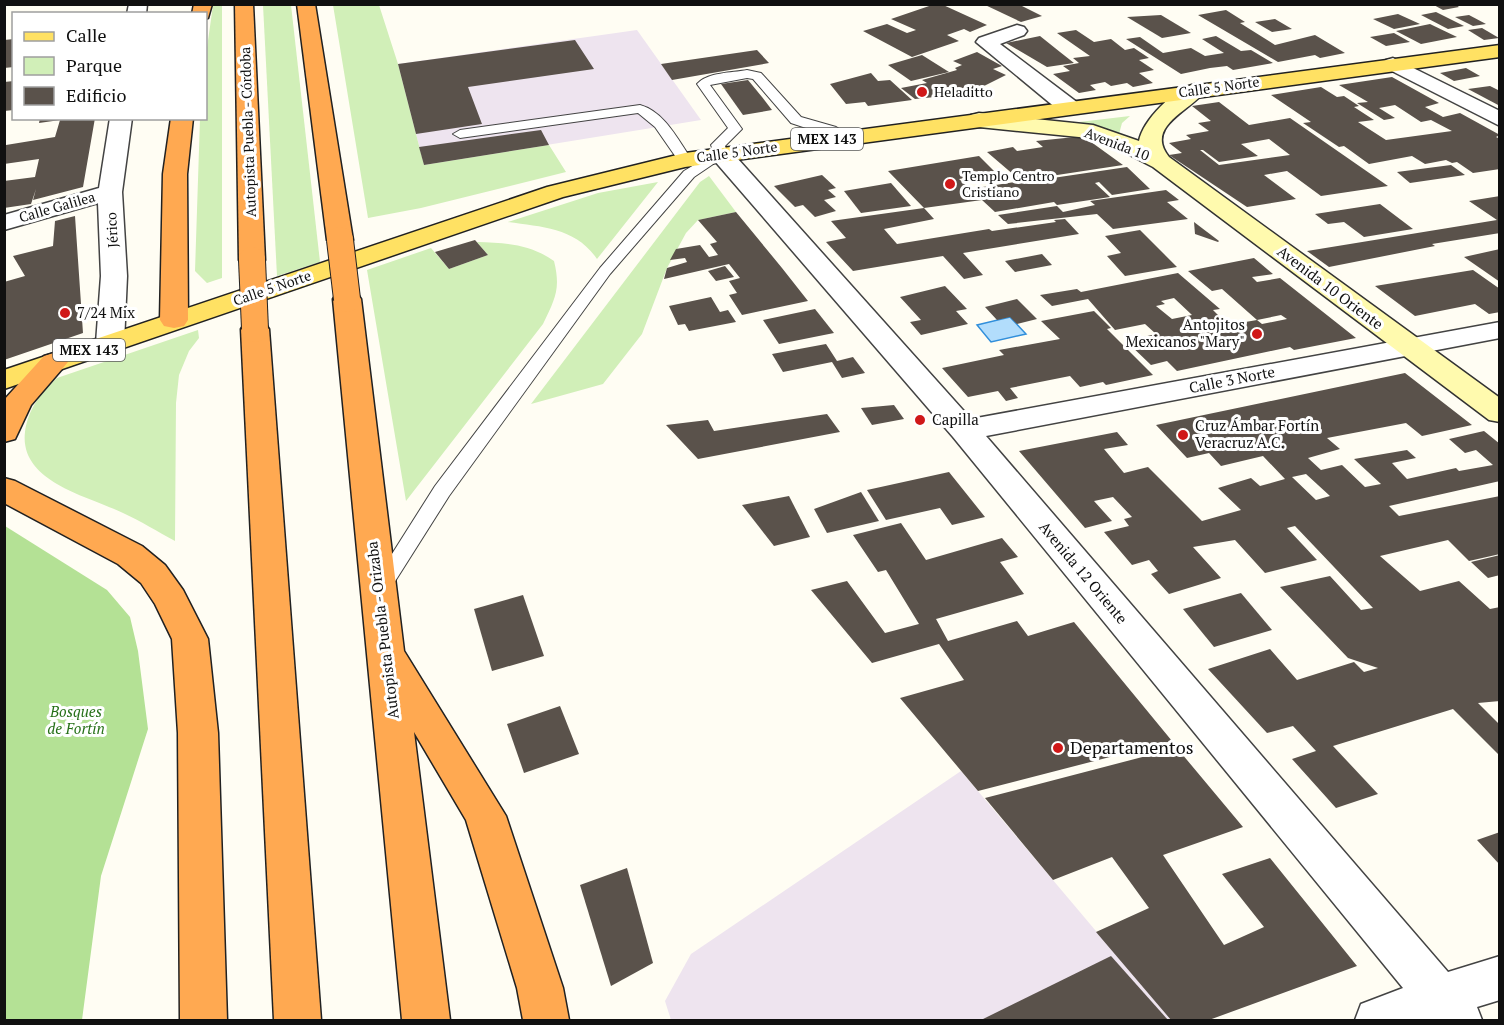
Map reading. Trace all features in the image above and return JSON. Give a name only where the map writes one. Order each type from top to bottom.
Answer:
[{"type":"highway","name":"Autopista Puebla - Córdoba","points":[[244,4],[255,328],[298,1020]]},
{"type":"highway","name":"Autopista Puebla - Orizaba","points":[[306,4],[340,240],[426,1020]]},
{"type":"highway","points":[[174,320],[175,174],[182,120]]},
{"type":"highway","points":[[4,432],[22,394],[54,362]]},
{"type":"highway","points":[[10,484],[130,555],[153,574],[170,599],[190,639],[198,733],[204,1020]]},
{"type":"highway","points":[[387,652],[485,816],[540,988],[546,1020]]},
{"type":"main road","name":"Calle 5 Norte","points":[[174,320],[555,192],[685,160],[1500,51]]},
{"type":"main road","name":"MEX 143","points":[[4,380],[174,320]]},
{"type":"street","points":[[1017,31],[986,42],[1070,108]]},
{"type":"street","points":[[1393,64],[1500,120]]},
{"type":"street","name":"Avenida 10","points":[[1161,162],[1151,149],[1149,140],[1154,128],[1163,116],[1195,90]]},
{"type":"street","name":"Jérico","points":[[110,343],[114,276],[110,192],[121,120]]},
{"type":"street","name":"Avenida 10","points":[[979,120],[1093,132],[1128,145],[1161,162]]},
{"type":"street","name":"Avenida 12 Oriente","points":[[721,154],[964,430],[1449,1009]]},
{"type":"street","name":"Avenida 10 Oriente","points":[[1161,162],[1500,413]]},
{"type":"street","name":"Calle Galilea","points":[[4,222],[110,192]]},
{"type":"street","name":"Calle 3 Norte","points":[[964,430],[1500,330]]},
{"type":"street","points":[[1378,1020],[1449,1009],[1500,978]]},
{"type":"lane","points":[[379,592],[442,491],[605,271],[689,174],[721,154],[718,145],[735,129],[703,84],[708,80],[747,74],[757,76],[765,94],[796,120],[831,130],[845,137]]},
{"type":"lane","points":[[716,101],[731,99],[716,101]]},
{"type":"lane","points":[[460,134],[640,109],[649,112],[685,160]]},
{"type":"shaded area","points":[[637,30],[701,120],[424,165],[398,64]]},
{"type":"shaded area","points":[[961,771],[1171,1020],[671,1020],[665,1001],[691,954]]},
{"type":"green space","points":[[213,5],[222,5],[222,278],[207,283],[195,271],[200,120],[207,120],[207,48]]},
{"type":"green space","points":[[263,5],[291,5],[320,262],[277,276]]},
{"type":"green space","points":[[333,5],[379,5],[398,64],[424,165],[549,145],[566,172],[421,208],[368,218]]},
{"type":"green space","points":[[1130,116],[1122,123],[1119,134],[1079,122]]},
{"type":"green space","points":[[709,176],[736,212],[698,220],[686,233],[667,268],[642,334],[603,384],[531,404],[700,182]]},
{"type":"green space","points":[[658,182],[597,259],[589,249],[569,235],[546,228],[508,222],[598,193]]},
{"type":"green space","points":[[477,242],[508,244],[545,255],[554,261],[557,279],[556,294],[543,324],[406,501],[367,270],[431,248],[449,269],[488,255]]},
{"type":"green space","points":[[198,330],[199,338],[189,351],[179,375],[176,403],[175,541],[130,516],[59,485],[44,475],[33,463],[26,449],[25,432],[36,402],[57,378]]},
{"type":"green space","name":"Bosques de Fortín","points":[[5,526],[107,590],[130,617],[138,651],[148,729],[101,876],[82,1020],[5,1020]]},
{"type":"water","points":[[1010,317],[1026,334],[991,342],[977,325]]},
{"type":"building","points":[[941,4],[987,25],[970,32],[964,29],[947,35],[959,41],[912,57],[863,31],[887,24],[907,33],[916,30],[891,19]]},
{"type":"building","points":[[983,4],[1018,4],[1042,16],[1021,22]]},
{"type":"building","points":[[1432,4],[1455,4],[1459,7],[1443,10]]},
{"type":"building","points":[[1226,10],[1245,22],[1240,23],[1275,45],[1315,35],[1345,53],[1320,58],[1315,55],[1278,62],[1198,15]]},
{"type":"building","points":[[1436,12],[1464,26],[1448,29],[1421,15]]},
{"type":"building","points":[[1398,14],[1420,24],[1394,29],[1373,19]]},
{"type":"building","points":[[1161,15],[1191,33],[1162,38],[1127,17]]},
{"type":"building","points":[[1469,15],[1486,24],[1473,26],[1455,17]]},
{"type":"building","points":[[1275,19],[1292,29],[1272,32],[1255,22]]},
{"type":"building","points":[[1430,24],[1457,37],[1421,44],[1396,31]]},
{"type":"building","points":[[1482,28],[1499,38],[1484,40],[1468,30]]},
{"type":"building","points":[[1076,30],[1094,42],[1111,39],[1125,50],[1134,48],[1149,58],[1139,60],[1154,70],[1139,73],[1153,83],[1133,87],[1127,83],[1111,86],[1105,82],[1090,85],[1096,90],[1079,93],[1053,74],[1070,71],[1063,66],[1079,63],[1073,58],[1090,56],[1057,33]]},
{"type":"building","points":[[1394,33],[1410,42],[1386,46],[1370,37]]},
{"type":"building","points":[[1040,36],[1074,63],[1047,67],[1006,43]]},
{"type":"building","points":[[1216,36],[1241,51],[1251,50],[1273,63],[1233,70],[1227,66],[1210,68],[1181,74],[1126,39],[1140,37],[1163,53],[1191,48],[1205,56],[1224,53],[1202,39]]},
{"type":"building","points":[[12,39],[12,67],[4,68],[4,40]]},
{"type":"building","points":[[575,40],[594,69],[468,87],[482,124],[416,134],[398,64]]},
{"type":"building","points":[[757,50],[769,63],[672,80],[661,64]]},
{"type":"building","points":[[977,52],[1002,66],[993,69],[1006,75],[984,86],[945,96],[915,99],[901,88],[927,83],[922,80],[957,70],[955,68],[962,65],[953,61]]},
{"type":"building","points":[[922,55],[949,72],[911,81],[888,65]]},
{"type":"building","points":[[1466,68],[1480,76],[1454,81],[1440,73]]},
{"type":"building","points":[[871,73],[878,81],[890,80],[912,100],[868,106],[865,102],[846,104],[830,84]]},
{"type":"building","points":[[1392,77],[1439,103],[1425,107],[1443,117],[1460,113],[1500,135],[1496,137],[1500,139],[1500,169],[1473,173],[1457,162],[1452,163],[1446,160],[1425,164],[1412,156],[1369,164],[1344,146],[1339,147],[1303,123],[1311,122],[1271,95],[1321,87],[1337,97],[1344,96],[1359,106],[1354,107],[1374,120],[1358,122],[1386,140],[1452,131],[1431,120],[1421,122],[1395,105],[1379,108],[1395,118],[1384,120],[1357,103],[1368,102],[1339,85]]},
{"type":"building","points":[[748,80],[772,110],[743,115],[721,84]]},
{"type":"building","points":[[12,81],[12,110],[4,111],[4,82]]},
{"type":"building","points":[[1490,86],[1500,91],[1500,106],[1468,89]]},
{"type":"building","points":[[1219,102],[1249,125],[1290,118],[1388,186],[1321,196],[1287,171],[1264,175],[1296,199],[1247,207],[1169,155],[1182,153],[1169,143],[1191,139],[1186,135],[1209,131],[1198,123],[1211,121],[1192,106]],"holes":[[[1269,139],[1290,155],[1219,165],[1200,150],[1219,162],[1258,156],[1241,144]]]},
{"type":"building","points":[[40,120],[60,120],[39,123]]},
{"type":"building","points":[[60,120],[95,120],[83,187],[33,200],[36,189],[31,204],[4,208],[4,181],[35,177],[39,159],[4,164],[6,145],[55,137]]},
{"type":"building","points":[[541,130],[549,145],[424,165],[419,147]]},
{"type":"building","points":[[1075,137],[1087,139],[1123,165],[1044,177],[1046,179],[1127,167],[1150,189],[1112,195],[1099,182],[1095,183],[1110,197],[1057,205],[1054,202],[995,212],[982,200],[924,208],[888,171],[979,156],[996,173],[959,179],[970,189],[1021,181],[987,152],[1013,147],[1017,151],[1043,147],[1036,141]]},
{"type":"building","points":[[1451,165],[1465,175],[1410,183],[1397,172]]},
{"type":"building","points":[[822,175],[836,188],[828,190],[836,197],[824,200],[836,211],[815,217],[803,205],[795,207],[774,186]]},
{"type":"building","points":[[891,183],[911,206],[861,213],[844,191]]},
{"type":"building","points":[[1166,190],[1179,200],[1167,202],[1188,219],[1113,229],[1097,214],[1008,224],[998,215],[1057,206],[1063,212],[1095,205],[1090,201]]},
{"type":"building","points":[[1500,196],[1500,233],[1432,244],[1435,246],[1329,267],[1307,251],[1497,220],[1469,201]]},
{"type":"building","points":[[1380,204],[1413,229],[1364,237],[1344,222],[1328,224],[1315,214]]},
{"type":"building","points":[[924,208],[934,219],[884,229],[897,244],[1065,219],[1079,234],[963,253],[983,275],[964,279],[943,256],[853,271],[826,242],[846,238],[831,221]]},
{"type":"building","points":[[736,212],[808,301],[742,315],[729,295],[737,293],[729,281],[740,278],[729,264],[664,279],[667,268],[687,262],[685,258],[670,260],[676,249],[700,245],[709,257],[718,255],[710,244],[717,242],[698,220]]},
{"type":"building","points":[[75,216],[83,333],[4,360],[4,282],[25,276],[13,256],[53,246],[55,221]]},
{"type":"building","points":[[1194,222],[1219,241],[1195,234]]},
{"type":"building","points":[[1140,230],[1177,267],[1125,276],[1107,256],[1121,253],[1105,236]]},
{"type":"building","points":[[475,240],[488,255],[449,269],[435,252]]},
{"type":"building","points":[[1500,249],[1500,282],[1464,257]]},
{"type":"building","points":[[1042,254],[1052,265],[1015,272],[1005,261]]},
{"type":"building","points":[[1254,258],[1273,274],[1252,277],[1257,282],[1280,278],[1356,338],[1294,350],[1290,347],[1177,371],[1167,361],[1151,365],[1126,341],[1156,334],[1145,324],[1115,330],[1088,299],[1052,306],[1040,295],[1077,289],[1081,292],[1178,273],[1220,309],[1213,310],[1228,325],[1257,320],[1222,289],[1212,291],[1188,271]],"holes":[[[1174,298],[1192,315],[1172,319],[1156,306],[1165,304],[1161,301]],[[1281,315],[1287,319],[1262,324],[1257,320]]]},
{"type":"building","points":[[725,266],[734,277],[716,281],[708,271]]},
{"type":"building","points":[[1473,270],[1500,289],[1500,312],[1489,314],[1475,304],[1415,316],[1375,286]]},
{"type":"building","points":[[945,286],[967,309],[956,311],[968,324],[921,335],[910,322],[921,320],[900,297]]},
{"type":"building","points":[[711,297],[720,312],[728,310],[736,322],[689,331],[685,324],[678,325],[669,306]]},
{"type":"building","points":[[1017,299],[1037,319],[1017,324],[1010,317],[997,320],[985,307]]},
{"type":"building","points":[[815,309],[834,333],[779,344],[763,320]]},
{"type":"building","points":[[1094,311],[1111,328],[1107,329],[1153,375],[1106,385],[1103,382],[1080,387],[1070,376],[1010,388],[1018,398],[1006,401],[998,391],[968,397],[942,368],[1004,355],[999,350],[1060,339],[1041,321]]},
{"type":"building","points":[[826,344],[837,361],[853,357],[865,373],[842,378],[832,362],[783,372],[772,354]]},
{"type":"building","points":[[1405,373],[1472,425],[1422,436],[1406,423],[1327,438],[1340,449],[1308,458],[1321,470],[1342,465],[1365,487],[1381,484],[1354,459],[1407,450],[1416,458],[1392,463],[1407,479],[1456,468],[1459,471],[1493,465],[1476,450],[1465,453],[1449,439],[1484,431],[1500,444],[1500,481],[1389,506],[1399,516],[1500,496],[1500,554],[1469,561],[1448,540],[1380,556],[1420,591],[1459,581],[1490,609],[1500,607],[1500,701],[1478,703],[1500,725],[1500,756],[1453,709],[1333,746],[1378,794],[1336,808],[1292,759],[1316,751],[1293,726],[1267,733],[1208,669],[1270,649],[1297,680],[1354,662],[1364,672],[1378,668],[1348,658],[1280,587],[1330,576],[1361,610],[1373,608],[1295,526],[1287,528],[1317,560],[1265,573],[1235,540],[1193,547],[1221,578],[1169,594],[1151,574],[1158,571],[1149,560],[1132,565],[1104,532],[1129,526],[1124,519],[1132,517],[1113,497],[1094,501],[1112,521],[1085,528],[1019,451],[1117,432],[1128,445],[1104,449],[1124,473],[1148,467],[1202,521],[1241,510],[1218,488],[1251,478],[1260,486],[1285,479],[1263,456],[1221,466],[1209,453],[1187,458],[1156,425]],"holes":[[[1306,474],[1330,496],[1316,500],[1292,477]]]},
{"type":"building","points":[[894,405],[904,419],[872,425],[861,408]]},
{"type":"building","points":[[827,414],[840,432],[698,459],[666,425],[708,420],[714,431]]},
{"type":"building","points":[[949,472],[985,517],[952,525],[940,508],[886,520],[867,490]]},
{"type":"building","points":[[861,492],[879,521],[827,533],[814,509]]},
{"type":"building","points":[[789,496],[810,537],[774,546],[742,505]]},
{"type":"building","points":[[901,523],[926,560],[1002,538],[1018,557],[1000,562],[1024,594],[936,619],[948,641],[1017,621],[1028,636],[1074,622],[1172,741],[978,791],[900,698],[964,680],[939,644],[872,663],[811,590],[847,581],[885,633],[919,624],[886,570],[878,572],[853,535]]},
{"type":"building","points":[[1500,555],[1500,575],[1488,578],[1471,562]]},
{"type":"building","points":[[1241,593],[1272,630],[1214,647],[1183,609]]},
{"type":"building","points":[[523,595],[544,656],[492,671],[474,609]]},
{"type":"building","points":[[560,706],[579,754],[524,773],[507,724]]},
{"type":"building","points":[[1177,748],[1243,827],[1163,855],[1224,945],[1264,927],[1222,874],[1270,858],[1357,966],[1209,1020],[1171,1020],[1096,932],[1149,908],[1112,857],[1053,880],[985,798]]},
{"type":"building","points":[[1500,832],[1500,865],[1477,840]]},
{"type":"building","points":[[627,868],[653,963],[611,986],[580,885]]},
{"type":"building","points":[[1111,956],[1168,1020],[981,1020]]},
{"type":"place","name":"Heladitto","points":[[922,92]]},
{"type":"place","name":"Templo Centro Cristiano","points":[[950,184]]},
{"type":"place","name":"7/24 Mix","points":[[65,313]]},
{"type":"place","name":"Antojitos Mexicanos \"Mary\"","points":[[1257,334]]},
{"type":"place","name":"Capilla","points":[[920,420]]},
{"type":"place","name":"Cruz Ámbar Fortín Veracruz A.C.","points":[[1183,435]]},
{"type":"place","name":"Departamentos","points":[[1058,748]]}]
